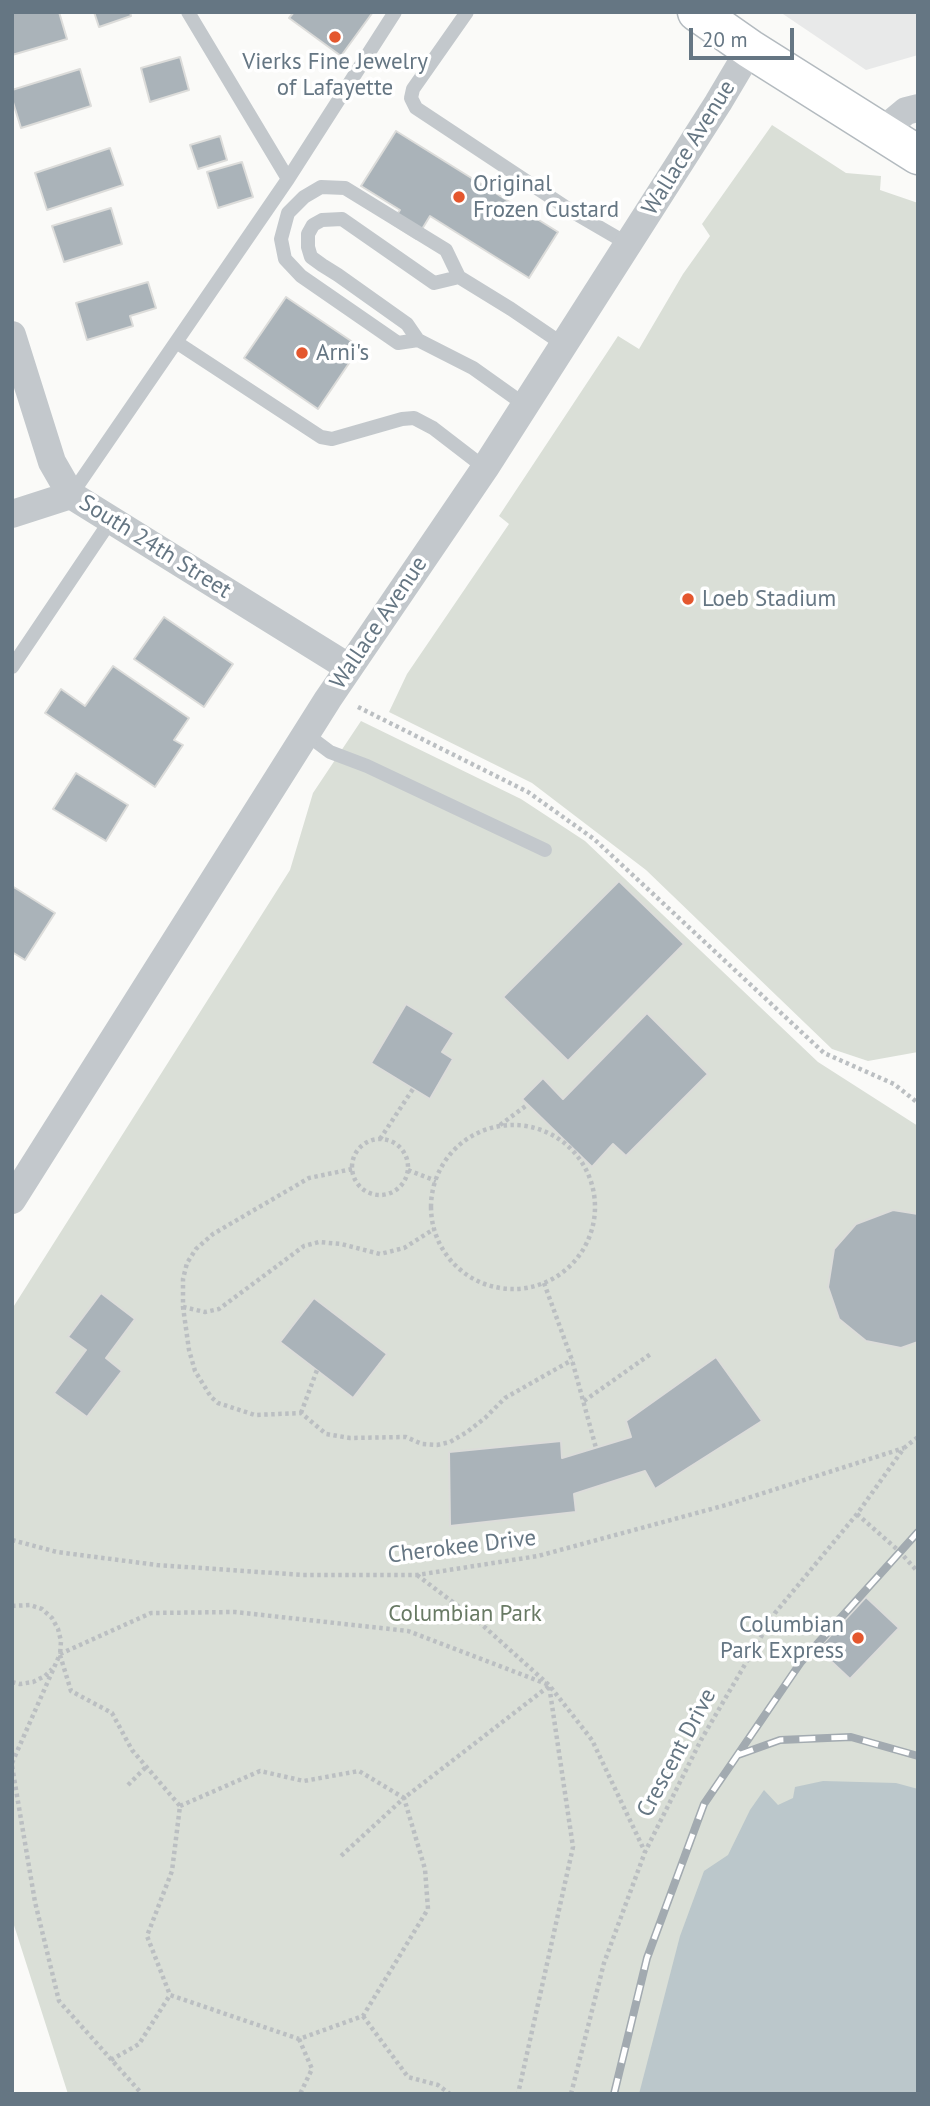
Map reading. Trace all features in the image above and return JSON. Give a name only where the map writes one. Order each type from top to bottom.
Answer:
[{"type":"main road","points":[[698,12],[750,49],[918,155]]},
{"type":"street","name":"Wallace Avenue","points":[[12,1200],[348,667],[485,468],[750,49]]},
{"type":"street","points":[[882,131],[906,111],[918,108]]},
{"type":"street","name":"South 24th Street","points":[[12,335],[52,462],[71,495],[348,667]]},
{"type":"street","points":[[12,514],[71,495]]},
{"type":"lane","points":[[188,12],[288,179]]},
{"type":"lane","points":[[71,495],[288,179],[395,12]]},
{"type":"lane","points":[[467,12],[413,89],[412,102],[416,108],[573,212],[628,244]]},
{"type":"lane","points":[[418,340],[398,343],[301,276],[285,259],[281,239],[288,213],[304,197],[321,187],[345,188],[446,250],[459,277],[564,345]]},
{"type":"lane","points":[[459,277],[434,283],[342,219],[322,219],[313,225],[308,234],[311,257],[407,324],[418,340],[472,368],[525,405]]},
{"type":"lane","points":[[176,342],[321,437],[332,439],[414,418],[433,428],[485,468]]},
{"type":"lane","points":[[12,667],[111,520]]},
{"type":"lane","points":[[306,734],[330,752],[367,766],[544,850]]},
{"type":"path","points":[[359,707],[528,792],[594,839],[824,1053],[894,1084],[918,1103]]},
{"type":"path","points":[[380,1139],[413,1088]]},
{"type":"path","points":[[499,1126],[527,1105]]},
{"type":"path","points":[[499,1126],[526,1126],[551,1134],[572,1150],[587,1172],[595,1197],[593,1223],[584,1248],[567,1268],[544,1283],[520,1289],[495,1287],[472,1278],[452,1263],[438,1242],[431,1218],[432,1193],[439,1169],[454,1149],[474,1134],[499,1126]]},
{"type":"path","points":[[380,1139],[390,1140],[404,1152],[408,1170],[406,1180],[400,1187],[383,1195],[366,1191],[354,1178],[352,1169],[353,1159],[363,1144],[380,1139]]},
{"type":"path","points":[[352,1169],[309,1178],[213,1234],[187,1263],[183,1279],[183,1307],[189,1350],[202,1386],[211,1397],[218,1403],[255,1415],[301,1413],[326,1434],[350,1438],[406,1437],[422,1444],[437,1445],[467,1432],[505,1398],[572,1360]]},
{"type":"path","points":[[408,1170],[436,1181]]},
{"type":"path","points":[[183,1307],[205,1312],[219,1309],[304,1246],[319,1242],[341,1244],[380,1254],[404,1248],[434,1229]]},
{"type":"path","points":[[544,1283],[572,1360],[596,1448]]},
{"type":"path","points":[[584,1401],[652,1353]]},
{"type":"path","points":[[301,1413],[317,1370]]},
{"type":"path","name":"Crescent Drive","points":[[571,2094],[604,1963],[645,1852],[701,1740],[775,1614],[857,1514],[904,1448],[918,1437]]},
{"type":"path","name":"Cherokee Drive","points":[[12,1540],[57,1552],[157,1565],[303,1575],[417,1575],[538,1556],[726,1505],[904,1448]]},
{"type":"path","points":[[857,1514],[899,1551],[918,1572]]},
{"type":"path","points":[[417,1575],[478,1622],[549,1685],[592,1740],[645,1852]]},
{"type":"path","points":[[12,1606],[30,1605],[42,1609],[52,1618],[61,1641],[60,1654],[12,1764],[35,1902],[59,2001],[142,2094]]},
{"type":"path","points":[[12,1682],[33,1682],[45,1676],[60,1654],[150,1613],[235,1612],[408,1631],[549,1685]]},
{"type":"path","points":[[60,1654],[71,1691],[112,1713],[132,1750],[180,1806],[172,1871],[147,1936],[170,1995],[299,2039],[363,2016],[428,1909],[425,1869],[404,1798],[359,1771],[304,1781],[260,1771],[180,1806]]},
{"type":"path","points":[[341,1856],[404,1798],[549,1685]]},
{"type":"path","points":[[518,2094],[573,1847],[549,1685]]},
{"type":"path","points":[[128,1785],[146,1767]]},
{"type":"path","points":[[111,2060],[139,2044],[170,1995]]},
{"type":"path","points":[[363,2016],[408,2077],[438,2085],[450,2094]]},
{"type":"path","points":[[299,2039],[312,2068],[300,2094]]},
{"type":"shaded area","points":[[780,12],[918,12],[918,55],[866,70]]},
{"type":"shaded area","points":[[823,1781],[896,1783],[918,1789],[918,2094],[639,2094],[680,1936],[704,1871],[728,1855],[750,1810],[764,1790],[778,1805],[793,1798],[795,1787]]},
{"type":"green space","name":"Loeb Stadium","points":[[772,125],[846,173],[881,176],[880,190],[918,203],[918,1052],[868,1061],[832,1049],[646,870],[532,783],[389,712],[407,674],[509,524],[499,516],[618,336],[639,349],[683,274],[710,236],[702,224]]},
{"type":"green space","name":"Columbian Park","points":[[361,721],[521,799],[585,841],[818,1062],[918,1126],[918,2094],[68,2094],[12,1919],[12,1309],[290,870],[313,793]]},
{"type":"building","points":[[12,12],[59,12],[67,39],[12,55]]},
{"type":"building","points":[[94,12],[130,12],[131,16],[99,27]]},
{"type":"building","name":"Vierks Fine Jewelry of Lafayette","points":[[294,12],[373,12],[341,56],[289,18]]},
{"type":"building","points":[[180,57],[189,90],[150,102],[141,68]]},
{"type":"building","points":[[80,69],[91,106],[21,128],[12,90]]},
{"type":"building","points":[[396,131],[558,232],[529,278],[430,216],[416,239],[391,223],[400,210],[361,186]]},
{"type":"building","points":[[220,136],[227,160],[198,169],[190,145]]},
{"type":"building","points":[[110,148],[123,185],[47,210],[35,173]]},
{"type":"building","points":[[242,162],[253,197],[218,208],[207,172]]},
{"type":"building","points":[[111,208],[122,244],[64,262],[52,226]]},
{"type":"building","points":[[148,282],[156,308],[130,316],[133,326],[87,340],[76,303]]},
{"type":"building","name":"Arni's","points":[[286,297],[360,347],[318,409],[244,358]]},
{"type":"building","points":[[164,617],[233,664],[204,707],[134,659]]},
{"type":"building","points":[[113,666],[189,718],[174,740],[183,745],[155,787],[45,713],[61,689],[85,706]]},
{"type":"building","points":[[76,773],[128,805],[106,841],[53,809]]},
{"type":"building","points":[[619,881],[684,944],[568,1061],[503,997]]},
{"type":"building","points":[[12,886],[55,913],[25,960],[12,952]]},
{"type":"building","points":[[406,1004],[454,1033],[442,1052],[453,1059],[430,1099],[371,1063]]},
{"type":"building","points":[[647,1013],[708,1074],[626,1156],[613,1144],[592,1167],[522,1099],[543,1078],[563,1099]]},
{"type":"building","points":[[893,1210],[918,1214],[918,1342],[901,1348],[866,1341],[839,1319],[828,1287],[834,1249],[856,1224]]},
{"type":"building","points":[[101,1293],[135,1319],[106,1358],[122,1371],[87,1417],[54,1393],[86,1350],[68,1337]]},
{"type":"building","points":[[314,1298],[387,1354],[353,1398],[280,1342]]},
{"type":"building","points":[[716,1357],[762,1421],[655,1489],[645,1471],[574,1494],[576,1512],[450,1526],[449,1452],[561,1441],[562,1458],[631,1437],[626,1421]]},
{"type":"building","name":"Columbian Park Express","points":[[866,1597],[899,1628],[850,1679],[818,1649]]},
{"type":"railway","points":[[614,2094],[647,1958],[704,1804],[801,1662],[918,1532]]},
{"type":"railway","points":[[738,1755],[780,1740],[851,1737],[918,1756]]},
{"type":"place","name":"Vierks Fine Jewelry of Lafayette","points":[[335,37]]},
{"type":"place","name":"Original Frozen Custard","points":[[459,197]]},
{"type":"place","name":"Arni's","points":[[302,353]]},
{"type":"place","name":"Loeb Stadium","points":[[688,599]]},
{"type":"place","name":"Columbian Park Express","points":[[858,1638]]}]
